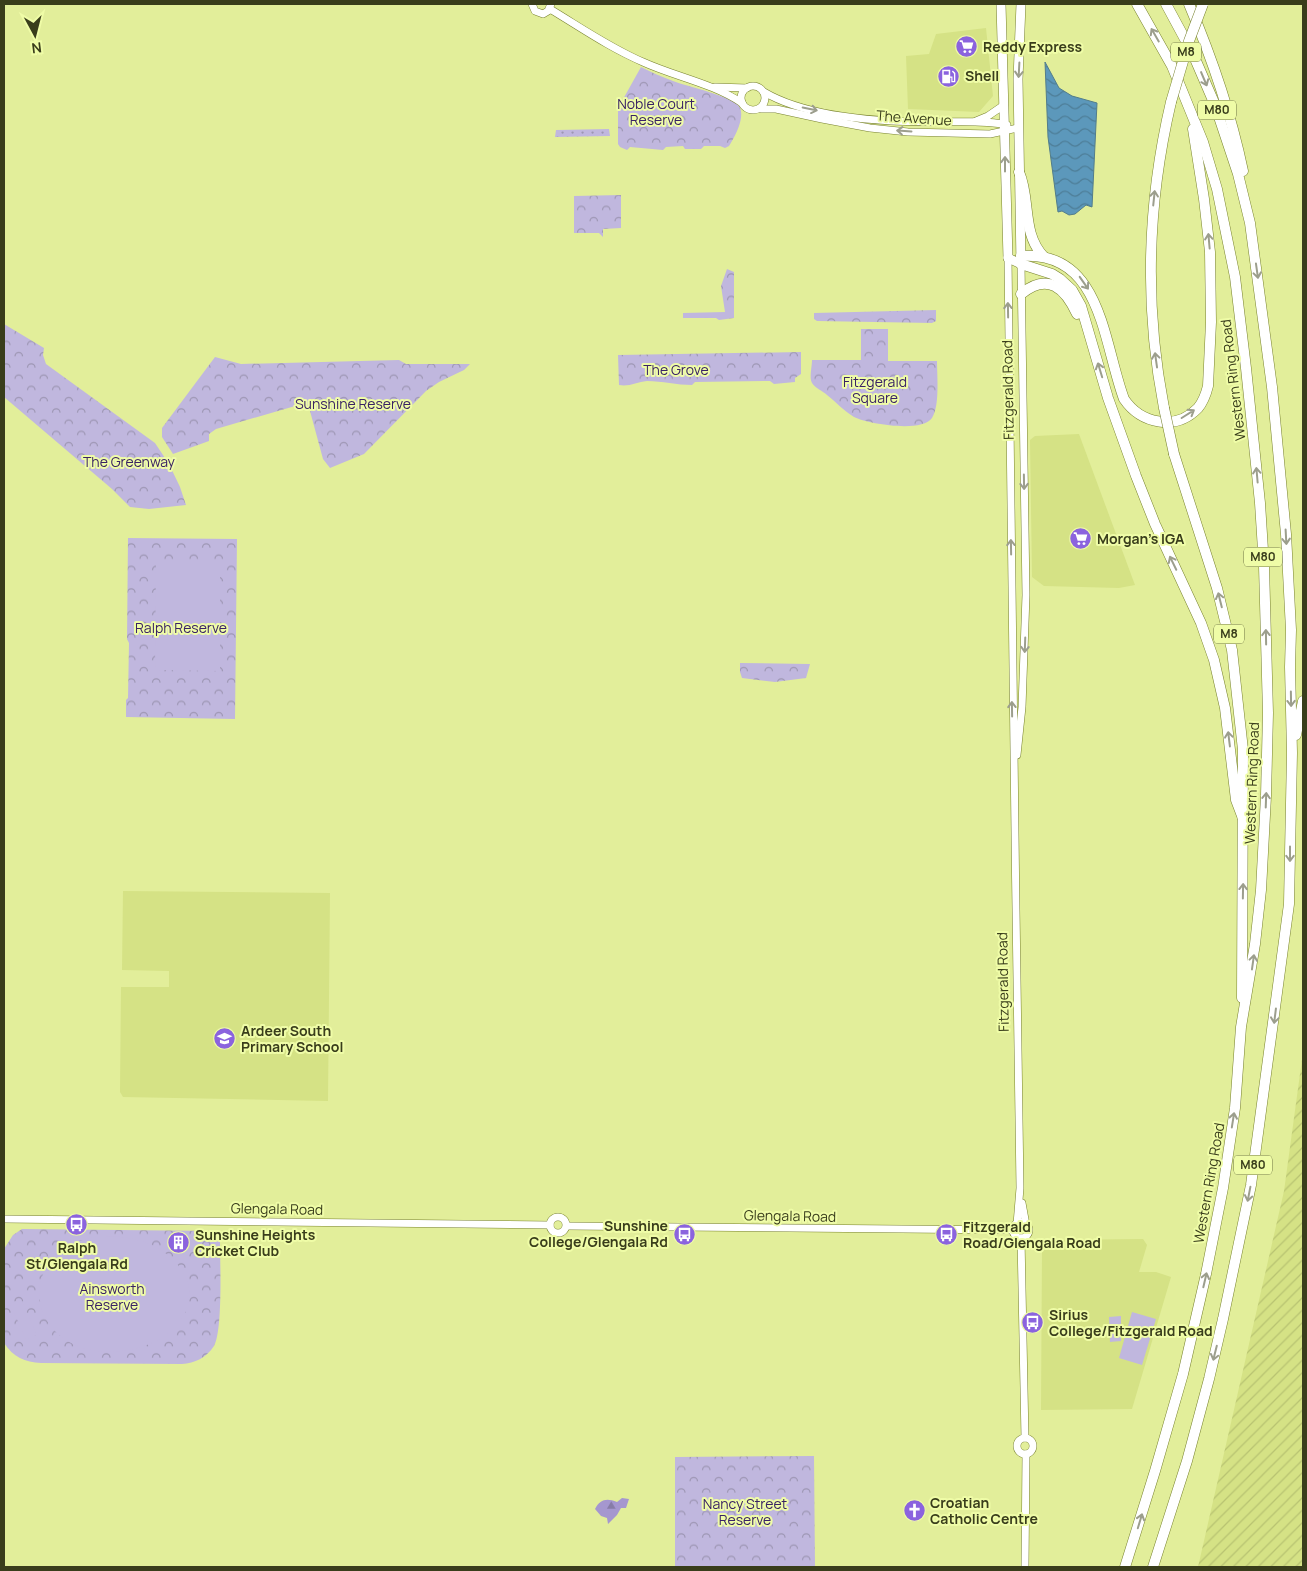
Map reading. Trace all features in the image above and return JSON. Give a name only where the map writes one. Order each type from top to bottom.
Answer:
[{"type":"highway","name":"Western Ring Road","points":[[1125,1567],[1155,1472],[1182,1374],[1206,1274],[1223,1188],[1235,1108],[1241,1027],[1255,944],[1265,835],[1268,714],[1262,539],[1254,440],[1234,277],[1217,189],[1203,142],[1163,47],[1137,4]]},
{"type":"highway","name":"M80","points":[[1153,1567],[1184,1469],[1209,1379],[1226,1310],[1251,1185],[1290,904],[1292,753],[1291,630],[1286,534],[1272,387],[1250,223],[1235,164],[1215,105],[1194,54],[1166,4]]},
{"type":"highway","points":[[1189,4],[1208,48],[1235,132],[1246,182],[1250,223]]},
{"type":"highway","name":"M8","points":[[1203,4],[1189,41],[1162,139],[1156,179],[1151,251],[1151,294],[1154,345],[1164,408],[1174,454],[1217,588],[1232,650],[1242,724],[1244,821]]},
{"type":"highway","points":[[1021,260],[1044,257],[1055,260],[1069,268],[1085,284],[1094,300],[1120,390],[1128,405],[1144,418],[1159,422],[1178,420],[1198,408],[1205,397],[1210,374],[1210,252],[1206,212],[1193,131],[1182,95]]},
{"type":"highway","points":[[1019,172],[1024,182],[1025,209],[1030,229],[1038,249],[1044,257]]},
{"type":"highway","points":[[1021,260],[1052,274],[1072,290],[1081,306],[1108,398],[1144,497],[1194,606],[1214,660],[1225,708],[1236,800],[1244,821],[1241,1027]]},
{"type":"highway","points":[[1021,294],[1039,284],[1052,284],[1064,292],[1073,304],[1091,342]]},
{"type":"highway","points":[[1292,753],[1303,701]]},
{"type":"main road","name":"Fitzgerald Road","points":[[1003,4],[1002,43],[1008,258]]},
{"type":"main road","name":"Fitzgerald Road","points":[[1021,4],[1018,128],[1021,260]]},
{"type":"main road","points":[[1008,258],[1021,260]]},
{"type":"street","points":[[532,4],[533,9],[538,13],[546,13],[550,6],[612,47],[643,62],[710,86],[742,103],[751,111],[761,109],[766,99],[764,92],[758,87],[710,86]]},
{"type":"street","points":[[742,103],[741,96],[747,88]]},
{"type":"street","name":"The Avenue","points":[[764,92],[792,105],[846,116],[909,121],[971,122],[1005,128],[1018,128]]},
{"type":"street","name":"The Avenue","points":[[971,122],[988,116],[1004,105]]},
{"type":"street","name":"The Avenue","points":[[761,109],[776,109],[822,120],[886,130],[997,134],[1005,128]]},
{"type":"street","name":"Fitzgerald Road","points":[[1008,258],[1012,688],[1015,776],[1020,1188],[1015,1227]]},
{"type":"street","name":"Fitzgerald Road","points":[[1015,776],[1022,707],[1026,607],[1021,260]]},
{"type":"street","points":[[1009,424],[1023,425]]},
{"type":"street","points":[[1009,433],[1023,433]]},
{"type":"street","name":"Fitzgerald Road","points":[[1020,1188],[1026,1224]]},
{"type":"street","points":[[558,1217],[565,1220],[567,1226],[564,1231],[558,1234],[552,1231],[550,1225],[552,1220],[558,1217]]},
{"type":"street","name":"Glengala Road","points":[[4,1219],[550,1225]]},
{"type":"street","points":[[1021,1223],[1026,1224],[1029,1229],[1028,1234],[1025,1237],[1016,1237],[1015,1227],[1021,1223]]},
{"type":"street","name":"Glengala Road","points":[[567,1226],[1015,1227]]},
{"type":"street","points":[[1021,1238],[1025,1438],[1033,1444],[1032,1450],[1026,1454],[1025,1567]]},
{"type":"shaded area","name":"Shell","points":[[986,28],[993,96],[979,112],[908,109],[906,56],[929,54],[936,34]]},
{"type":"shaded area","points":[[1079,434],[1135,585],[1119,588],[1044,586],[1032,577],[1030,440],[1035,436]]},
{"type":"shaded area","name":"Ardeer South Primary School","points":[[123,891],[330,893],[328,1101],[123,1097],[120,1092],[121,987],[169,987],[169,971],[122,970]]},
{"type":"shaded area","points":[[1303,1052],[1303,1567],[1198,1567],[1284,1191]]},
{"type":"shaded area","points":[[1143,1239],[1147,1245],[1139,1272],[1156,1272],[1171,1277],[1132,1409],[1041,1410],[1042,1249],[1051,1240]]},
{"type":"green space","name":"Noble Court Reserve","points":[[641,67],[669,79],[719,95],[739,106],[741,110],[740,121],[737,132],[729,146],[725,148],[720,146],[704,146],[701,149],[685,149],[683,146],[666,147],[663,150],[630,147],[627,150],[620,147],[618,144],[618,100],[622,101]]},
{"type":"green space","points":[[609,129],[610,136],[555,137],[556,130]]},
{"type":"green space","points":[[621,195],[621,228],[603,229],[603,237],[599,233],[574,233],[574,196]]},
{"type":"green space","points":[[727,269],[734,272],[734,318],[719,320],[716,318],[683,318],[683,313],[725,312],[721,286]]},
{"type":"green space","points":[[936,310],[936,321],[932,323],[817,321],[814,319],[814,313]]},
{"type":"green space","name":"The Greenway","points":[[4,324],[44,348],[43,355],[46,364],[155,443],[169,464],[186,505],[149,509],[130,507],[112,489],[4,397]]},
{"type":"green space","name":"Fitzgerald Square","points":[[861,329],[888,329],[888,361],[937,361],[938,391],[935,413],[926,423],[894,426],[861,420],[847,412],[812,383],[812,360],[861,360]]},
{"type":"green space","name":"The Grove","points":[[801,352],[801,374],[795,378],[795,382],[774,384],[770,381],[695,382],[692,385],[647,381],[630,385],[619,385],[618,355]]},
{"type":"green space","name":"Sunshine Reserve","points":[[215,357],[241,364],[399,360],[406,364],[470,364],[464,370],[439,382],[426,391],[364,454],[330,468],[323,459],[310,411],[302,404],[216,429],[209,434],[209,441],[173,454],[162,437],[162,428]]},
{"type":"green space","name":"Ralph Reserve","points":[[128,538],[237,539],[235,719],[126,717],[129,643],[127,639]]},
{"type":"green space","points":[[156,562],[220,562],[220,671],[155,670]]},
{"type":"green space","points":[[740,663],[810,664],[806,678],[775,682],[742,678]]},
{"type":"green space","name":"Ainsworth Reserve","points":[[22,1229],[218,1231],[220,1239],[220,1311],[217,1338],[214,1346],[200,1359],[182,1364],[41,1363],[25,1360],[15,1355],[4,1343],[4,1249],[13,1235]]},
{"type":"green space","points":[[99,1236],[135,1239],[160,1249],[171,1257],[186,1278],[189,1289],[189,1301],[185,1314],[176,1326],[158,1340],[137,1348],[101,1351],[73,1344],[53,1328],[42,1308],[40,1286],[48,1264],[68,1247]]},
{"type":"green space","points":[[21,1299],[37,1335],[26,1339],[10,1304]]},
{"type":"green space","points":[[1132,1312],[1156,1319],[1142,1365],[1119,1358]]},
{"type":"green space","points":[[1121,1316],[1121,1341],[1110,1342],[1109,1317]]},
{"type":"green space","name":"Nancy Street Reserve","points":[[814,1456],[815,1567],[675,1567],[675,1457]]},
{"type":"green space","points":[[622,1498],[629,1499],[626,1508],[621,1508],[608,1524],[607,1518],[601,1516],[595,1509],[604,1500],[617,1502]]},
{"type":"water","points":[[1045,62],[1059,88],[1072,96],[1097,103],[1092,207],[1086,205],[1075,214],[1069,215],[1062,211],[1058,212],[1048,137]]},
{"type":"place","name":"Reddy Express","points":[[967,47]]},
{"type":"place","name":"Shell","points":[[949,76]]},
{"type":"place","name":"Morgan's IGA","points":[[1081,539]]},
{"type":"place","name":"Ardeer South Primary School","points":[[225,1039]]},
{"type":"place","name":"Ralph St/Glengala Rd","points":[[77,1225]]},
{"type":"place","name":"Sunshine College/Glengala Rd","points":[[684,1234]]},
{"type":"place","name":"Fitzgerald Road/Glengala Road","points":[[947,1235]]},
{"type":"place","name":"Sunshine Heights Cricket Club","points":[[179,1243]]},
{"type":"place","name":"Sirius College/Fitzgerald Road","points":[[1033,1323]]},
{"type":"place","name":"Croatian Catholic Centre","points":[[914,1511]]}]
